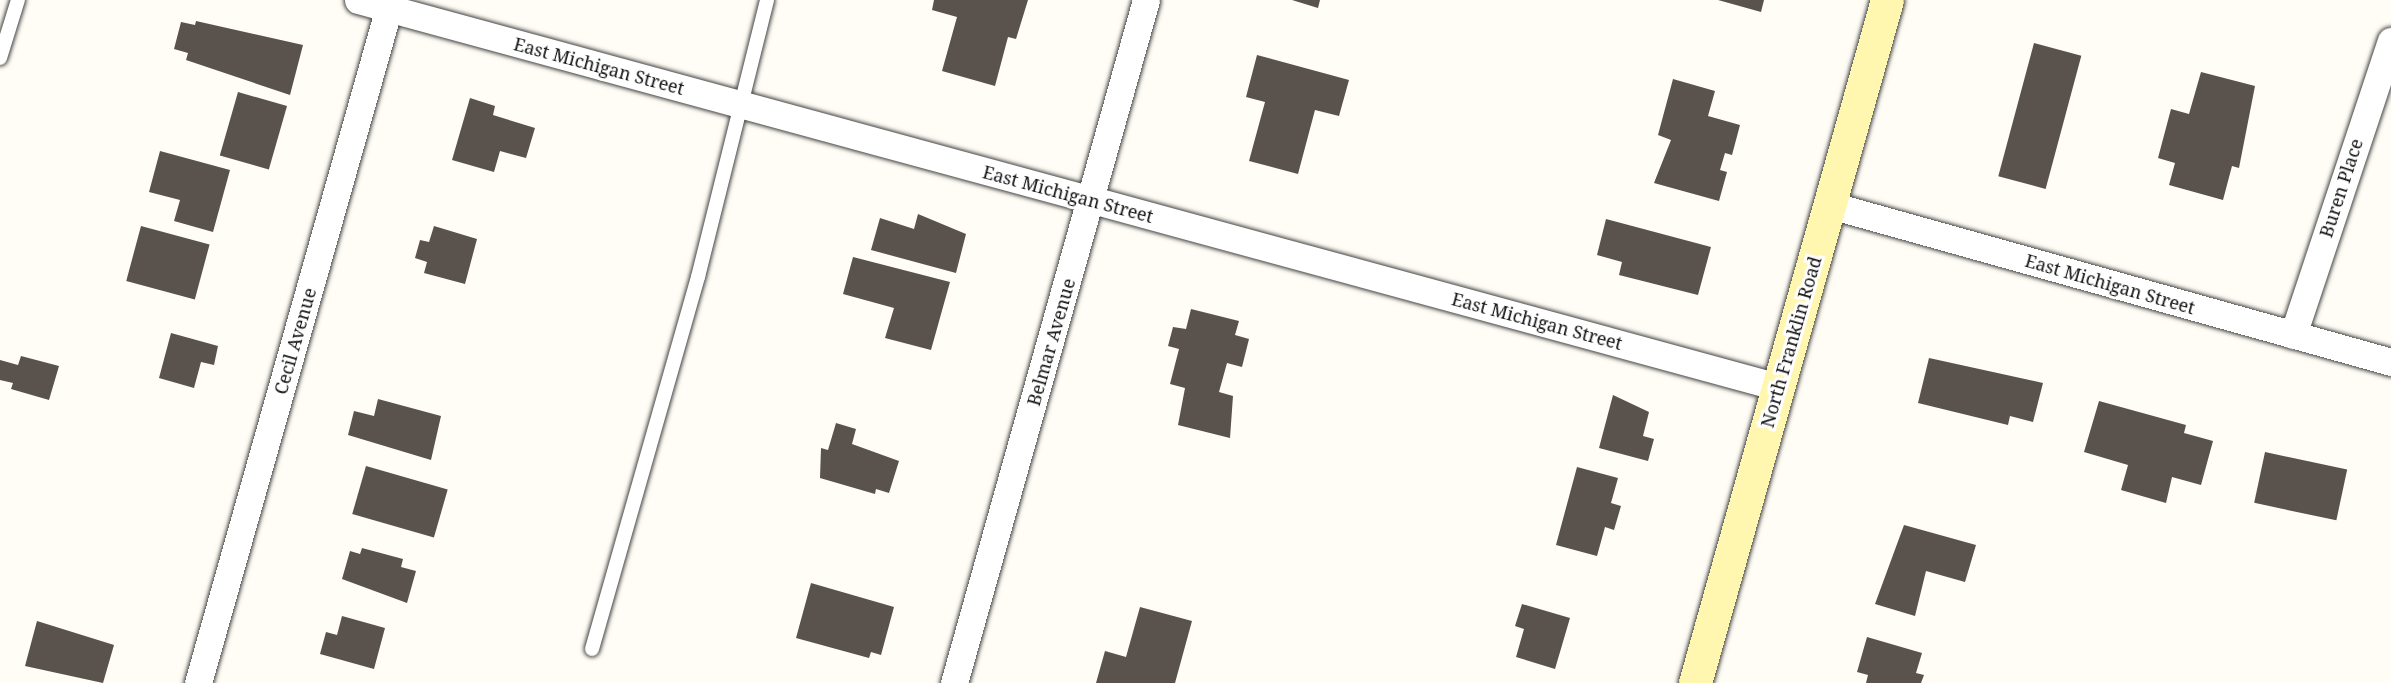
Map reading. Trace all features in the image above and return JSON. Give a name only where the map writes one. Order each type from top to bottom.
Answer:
[{"type":"main road","name":"North Franklin Road","points":[[1695,683],[1887,0]]},
{"type":"street","name":"East Michigan Street","points":[[358,0],[390,4],[738,104],[1778,387]]},
{"type":"street","name":"Belmar Avenue","points":[[954,683],[1092,200],[1146,0]]},
{"type":"street","name":"Cecil Avenue","points":[[198,683],[390,4]]},
{"type":"street","name":"Buren Place","points":[[2293,335],[2391,41]]},
{"type":"street","name":"East Michigan Street","points":[[1830,205],[2391,362]]},
{"type":"lane","points":[[0,58],[18,0]]},
{"type":"lane","points":[[592,649],[698,277],[738,104],[767,0]]},
{"type":"building","points":[[934,0],[1028,0],[1016,39],[1008,37],[995,86],[942,71],[957,17],[932,10]]},
{"type":"building","points":[[1292,0],[1320,0],[1318,8]]},
{"type":"building","points":[[1718,0],[1764,0],[1761,12]]},
{"type":"building","points":[[196,21],[303,45],[290,95],[186,60],[188,53],[174,49],[181,22],[195,25]]},
{"type":"building","points":[[2034,43],[2081,56],[2046,189],[1998,176]]},
{"type":"building","points":[[1257,55],[1349,80],[1339,116],[1315,110],[1298,174],[1249,161],[1265,102],[1246,97]]},
{"type":"building","points":[[2201,72],[2255,86],[2239,168],[2232,166],[2223,200],[2169,185],[2175,163],[2158,158],[2171,109],[2189,114]]},
{"type":"building","points":[[1673,79],[1715,91],[1708,116],[1740,125],[1732,155],[1725,153],[1720,170],[1727,172],[1719,201],[1654,183],[1671,140],[1658,135]]},
{"type":"building","points":[[238,92],[287,106],[269,170],[220,155]]},
{"type":"building","points":[[470,98],[495,106],[493,115],[535,128],[526,158],[500,151],[494,172],[452,160]]},
{"type":"building","points":[[160,151],[230,170],[213,232],[174,221],[180,200],[149,192]]},
{"type":"building","points":[[918,214],[966,234],[956,273],[871,250],[880,218],[914,229]]},
{"type":"building","points":[[1606,219],[1711,247],[1698,295],[1619,275],[1622,262],[1597,255]]},
{"type":"building","points":[[141,226],[210,244],[195,299],[126,281]]},
{"type":"building","points":[[434,226],[477,239],[465,284],[424,273],[427,262],[415,258],[420,240],[429,242]]},
{"type":"building","points":[[853,257],[950,282],[931,350],[885,338],[894,308],[843,294]]},
{"type":"building","points":[[1191,309],[1239,321],[1235,335],[1249,339],[1242,367],[1227,363],[1219,392],[1233,396],[1230,438],[1178,425],[1185,388],[1170,384],[1179,349],[1168,346],[1173,327],[1186,329]]},
{"type":"building","points":[[171,333],[218,346],[214,365],[201,362],[194,388],[159,378]]},
{"type":"building","points":[[21,356],[59,366],[49,400],[11,389],[13,383],[0,380],[0,360],[18,365]]},
{"type":"building","points":[[1929,358],[2043,383],[2033,422],[2010,416],[2008,425],[1918,403]]},
{"type":"building","points":[[1613,395],[1649,412],[1643,436],[1654,439],[1648,461],[1599,448]]},
{"type":"building","points":[[378,399],[441,416],[431,460],[348,435],[354,411],[374,416]]},
{"type":"building","points":[[2099,401],[2186,425],[2184,433],[2213,441],[2201,485],[2172,477],[2166,503],[2121,490],[2128,465],[2084,452]]},
{"type":"building","points":[[836,423],[856,429],[852,444],[899,461],[889,493],[876,489],[875,494],[820,478],[821,448],[828,450]]},
{"type":"building","points":[[2265,452],[2347,469],[2336,520],[2254,503]]},
{"type":"building","points":[[366,466],[448,489],[434,537],[352,514]]},
{"type":"building","points":[[1577,467],[1618,478],[1611,503],[1621,506],[1614,530],[1605,527],[1597,556],[1556,545]]},
{"type":"building","points":[[1904,525],[1976,545],[1965,582],[1926,571],[1915,616],[1875,604]]},
{"type":"building","points":[[362,548],[403,559],[401,567],[416,571],[407,603],[342,579],[350,551],[360,554]]},
{"type":"building","points":[[811,583],[894,607],[881,655],[871,652],[869,658],[796,638]]},
{"type":"building","points":[[1522,604],[1570,618],[1555,669],[1516,657],[1524,629],[1515,626]]},
{"type":"building","points":[[1140,607],[1192,621],[1175,683],[1096,683],[1105,651],[1126,657]]},
{"type":"building","points":[[342,616],[385,628],[374,669],[320,654],[326,632],[337,635]]},
{"type":"building","points":[[37,621],[114,645],[103,683],[25,666]]},
{"type":"building","points":[[1867,637],[1922,653],[1916,673],[1924,675],[1921,683],[1866,683],[1868,675],[1857,672]]}]
